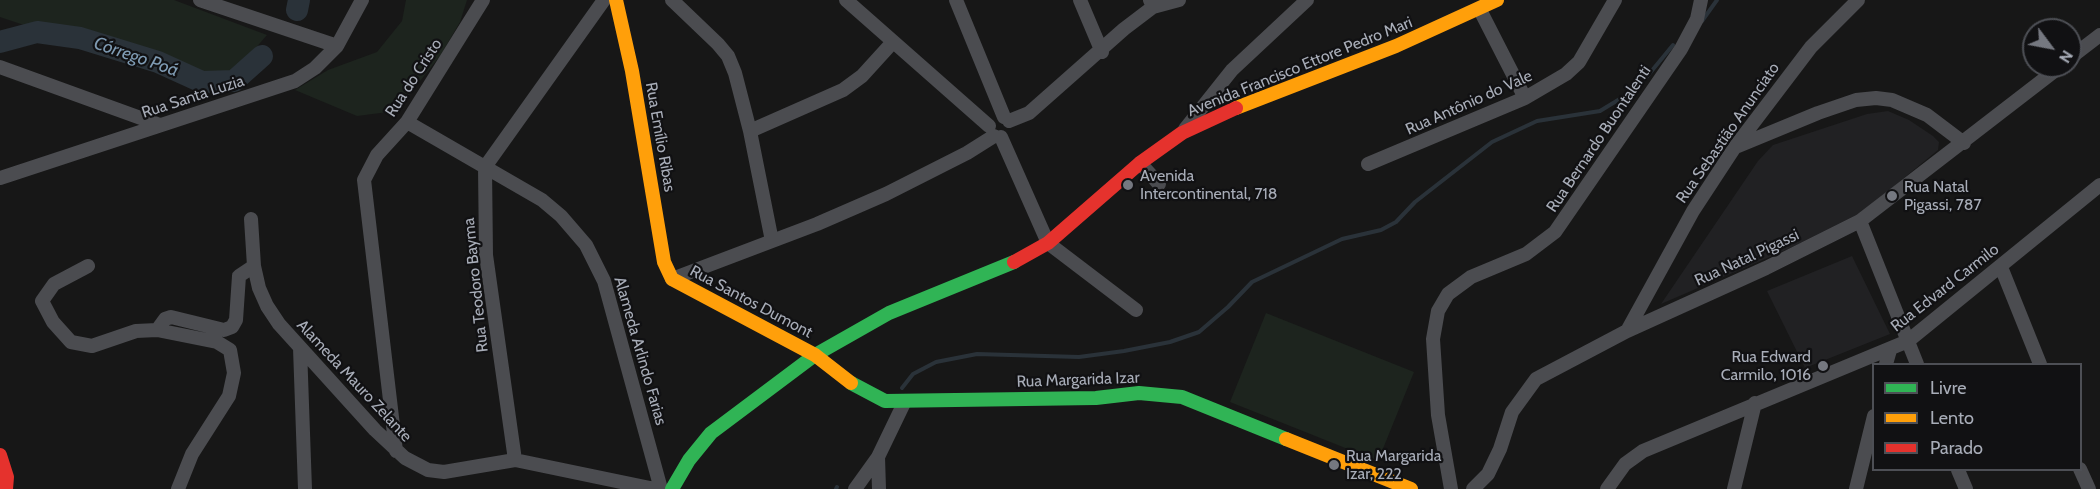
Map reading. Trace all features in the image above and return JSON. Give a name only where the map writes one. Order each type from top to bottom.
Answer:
[{"type":"street","points":[[200,0],[337,46]]},
{"type":"street","name":"Rua Santa Luzia","points":[[0,178],[295,81],[315,68],[337,46],[362,0]]},
{"type":"street","name":"Rua do Cristo","points":[[396,451],[364,180],[367,170],[407,122],[483,0]]},
{"type":"street","points":[[407,122],[485,167],[604,0]]},
{"type":"street","name":"Rua Emílio Ribas","points":[[616,0],[632,71],[664,262],[672,279]]},
{"type":"street","points":[[672,0],[728,57],[742,91],[772,241]]},
{"type":"street","points":[[846,0],[995,133]]},
{"type":"street","points":[[956,0],[1006,119]]},
{"type":"street","points":[[1080,0],[1102,52]]},
{"type":"street","points":[[1136,310],[1048,243],[995,133],[994,118],[1006,119],[1029,113],[1102,52],[1152,4],[1179,0]]},
{"type":"street","points":[[1182,133],[1232,70],[1307,0]]},
{"type":"street","name":"Avenida Francisco Ettore Pedro Mari","points":[[672,489],[689,460],[711,434],[815,355],[889,313],[1004,267],[1048,243],[1140,163],[1182,133],[1216,116],[1480,10],[1497,0]]},
{"type":"street","name":"Rua Antônio do Vale","points":[[1368,164],[1525,98],[1574,68],[1615,0]]},
{"type":"street","name":"Rua Bernardo Buontalenti","points":[[1451,489],[1437,405],[1433,339],[1438,311],[1448,294],[1471,277],[1526,254],[1555,232],[1681,49],[1697,19],[1701,0]]},
{"type":"street","name":"Rua Sebastião Anunciato","points":[[1627,331],[1688,220],[1735,147],[1811,47],[1858,0]]},
{"type":"street","points":[[1480,10],[1525,98]]},
{"type":"street","points":[[2082,49],[2100,35]]},
{"type":"street","points":[[750,131],[843,90],[862,76],[892,43]]},
{"type":"street","points":[[0,67],[160,125]]},
{"type":"street","name":"Rua Natal Pigassi","points":[[1473,489],[1488,474],[1500,449],[1512,412],[1536,379],[1627,331],[1786,259],[1860,221],[2046,78]]},
{"type":"street","points":[[1735,147],[1818,112],[1856,100],[1876,98],[1892,100],[1927,115],[1964,143]]},
{"type":"street","points":[[672,279],[886,194],[967,153],[995,133]]},
{"type":"street","points":[[1140,163],[1159,184]]},
{"type":"street","name":"Rua Teodoro Bayma","points":[[485,167],[486,255],[514,460]]},
{"type":"street","name":"Alameda Arlindo Farias","points":[[485,167],[548,205],[574,229],[586,245],[604,281],[661,489]]},
{"type":"street","name":"Rua Edvard Carmilo","points":[[1607,489],[1625,464],[1643,451],[1908,341],[2100,185]]},
{"type":"street","name":"Alameda Mauro Zelante","points":[[251,219],[254,266],[259,288],[267,306],[300,348],[396,451],[416,465],[444,472],[514,460],[655,489]]},
{"type":"street","points":[[1860,221],[1917,363]]},
{"type":"street","points":[[88,266],[54,284],[42,301],[64,336],[77,344],[92,346],[136,332],[158,330],[225,345],[230,350],[234,364],[234,379],[229,396],[192,454],[178,489]]},
{"type":"street","points":[[158,330],[162,322],[171,317],[224,330],[232,327],[236,320],[239,276],[254,266]]},
{"type":"street","points":[[2001,267],[2040,363]]},
{"type":"street","name":"Rua Santos Dumont","points":[[672,279],[815,355]]},
{"type":"street","points":[[300,348],[305,489]]},
{"type":"street","points":[[1886,363],[1890,350]]},
{"type":"street","name":"Rua Margarida Izar","points":[[815,355],[842,379],[865,393],[885,401],[955,398],[1096,398],[1139,393],[1182,398],[1411,489]]},
{"type":"street","points":[[855,489],[878,457],[905,401]]},
{"type":"street","points":[[1734,489],[1755,403]]},
{"type":"street","points":[[1856,489],[1872,424]]},
{"type":"street","points":[[0,455],[4,463],[6,489]]},
{"type":"street","points":[[878,457],[879,489]]},
{"type":"street","points":[[1958,471],[1966,489]]},
{"type":"street","points":[[2081,471],[2090,489]]},
{"type":"shaded area","points":[[0,0],[174,0],[267,35],[234,73],[205,79],[141,51],[71,26],[27,26],[0,17]]},
{"type":"shaded area","points":[[406,0],[467,0],[460,22],[440,56],[396,111],[357,116],[295,90],[328,70],[377,52],[402,21]]},
{"type":"shaded area","points":[[1888,111],[1909,120],[1933,136],[1939,142],[1938,150],[1864,211],[1841,226],[1661,304],[1758,161],[1773,145],[1867,114]]},
{"type":"shaded area","points":[[1852,256],[1890,334],[1805,368],[1767,291]]},
{"type":"shaded area","points":[[1266,313],[1414,372],[1378,461],[1230,402]]},
{"type":"waterway","name":"Córrego Poá","points":[[297,10],[299,0]]},
{"type":"waterway","points":[[1702,21],[1717,0]]},
{"type":"waterway","name":"Córrego Poá","points":[[0,42],[37,32],[80,38],[158,62],[202,82],[234,81],[262,56]]},
{"type":"waterway","points":[[902,388],[913,374],[936,362],[977,354],[1079,357],[1170,342],[1199,332],[1252,282],[1342,239],[1381,230],[1396,222],[1415,202],[1492,142],[1537,121],[1600,111],[1628,94],[1645,79],[1673,45]]},
{"type":"traffic: fast","points":[[672,489],[689,460],[711,433],[815,355],[889,313],[1014,262]]},
{"type":"traffic: fast","points":[[851,383],[885,401],[1096,398],[1139,393],[1182,397],[1286,439]]},
{"type":"traffic: slow","points":[[616,0],[632,71],[664,262],[672,279],[815,355],[851,383]]},
{"type":"traffic: slow","points":[[1236,108],[1396,46],[1497,0]]},
{"type":"traffic: slow","points":[[1286,439],[1411,489]]},
{"type":"traffic: jam","points":[[1014,262],[1048,243],[1140,163],[1182,133],[1236,108]]},
{"type":"traffic: jam","points":[[0,455],[7,477],[6,489]]},
{"type":"place","name":"Avenida Intercontinental, 718","points":[[1128,185]]},
{"type":"place","name":"Rua Natal Pigassi, 787","points":[[1892,196]]},
{"type":"place","name":"Rua Edward Carmilo, 1016","points":[[1823,366]]},
{"type":"place","name":"Rua Margarida Izar, 222","points":[[1334,465]]}]
